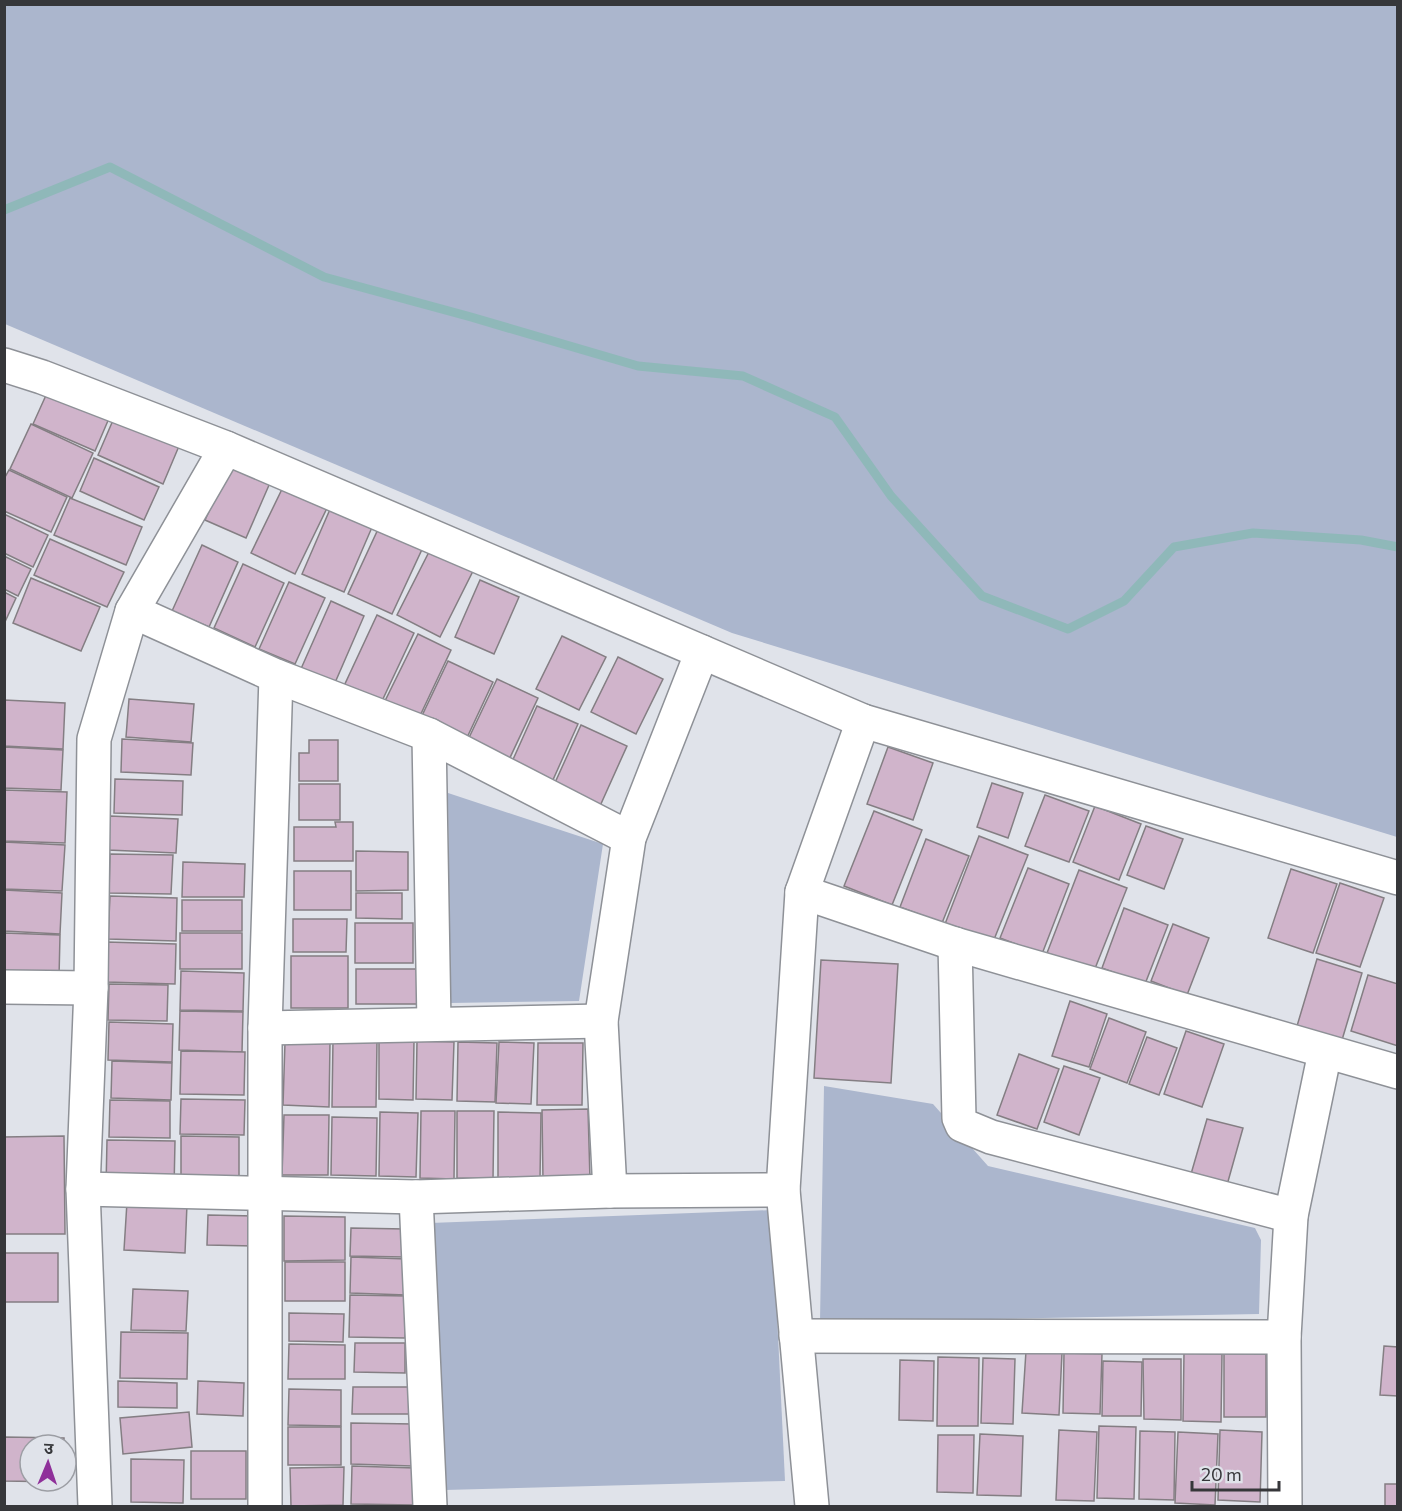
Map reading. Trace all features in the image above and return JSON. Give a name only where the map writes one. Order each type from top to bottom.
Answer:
[{"type":"street","points":[[6,370],[42,377],[226,448],[863,721],[1398,878]]},
{"type":"street","points":[[95,1506],[83,1189],[91,988],[94,739],[132,611],[226,448]]},
{"type":"street","points":[[132,611],[276,676],[429,735],[629,838]]},
{"type":"street","points":[[610,1191],[601,1021],[629,838],[702,652]]},
{"type":"street","points":[[265,1506],[265,1028],[276,676]]},
{"type":"street","points":[[813,1506],[783,1190],[802,892],[863,721]]},
{"type":"street","points":[[429,735],[434,1024]]},
{"type":"street","points":[[802,892],[955,944],[1398,1072]]},
{"type":"street","points":[[955,944],[959,1118],[962,1125],[991,1137],[1291,1216]]},
{"type":"street","points":[[4,987],[91,988]]},
{"type":"street","points":[[265,1028],[601,1021]]},
{"type":"street","points":[[1285,1506],[1284,1337],[1291,1216],[1325,1052]]},
{"type":"street","points":[[83,1189],[416,1197],[610,1191],[783,1190]]},
{"type":"street","points":[[416,1197],[430,1506]]},
{"type":"street","points":[[796,1336],[1284,1337]]},
{"type":"shaded area","points":[[4,5],[1397,5],[1397,837],[732,633],[5,324]]},
{"type":"shaded area","points":[[442,791],[603,844],[579,1001],[450,1003],[448,795]]},
{"type":"shaded area","points":[[824,1086],[933,1104],[988,1166],[1255,1228],[1261,1240],[1259,1314],[820,1322]]},
{"type":"shaded area","points":[[772,1210],[785,1481],[445,1490],[430,1223]]},
{"type":"building","points":[[52,382],[113,409],[95,451],[33,424]]},
{"type":"building","points":[[117,411],[182,439],[163,484],[98,455]]},
{"type":"building","points":[[31,424],[93,453],[72,498],[10,469]]},
{"type":"building","points":[[94,458],[159,487],[144,520],[80,491]]},
{"type":"building","points":[[233,458],[273,476],[246,538],[205,520]]},
{"type":"building","points":[[9,470],[67,497],[51,532],[4,511],[4,479]]},
{"type":"building","points":[[285,483],[329,504],[295,574],[251,553]]},
{"type":"building","points":[[70,498],[142,527],[126,565],[54,535]]},
{"type":"building","points":[[331,507],[373,525],[344,592],[302,574]]},
{"type":"building","points":[[4,514],[48,535],[33,567],[4,553]]},
{"type":"building","points":[[380,525],[424,545],[392,614],[348,594]]},
{"type":"building","points":[[50,539],[124,572],[107,607],[34,575]]},
{"type":"building","points":[[202,545],[238,562],[209,627],[172,611]]},
{"type":"building","points":[[431,548],[474,569],[440,637],[397,615]]},
{"type":"building","points":[[4,556],[31,569],[18,596],[4,589]]},
{"type":"building","points":[[243,564],[284,583],[255,647],[214,628]]},
{"type":"building","points":[[31,578],[100,607],[81,651],[13,623]]},
{"type":"building","points":[[480,580],[519,597],[494,654],[455,637]]},
{"type":"building","points":[[289,582],[325,598],[295,664],[259,649]]},
{"type":"building","points":[[4,592],[16,598],[4,624]]},
{"type":"building","points":[[331,601],[364,616],[334,685],[300,671]]},
{"type":"building","points":[[377,615],[414,633],[381,703],[344,686]]},
{"type":"building","points":[[418,634],[451,650],[418,720],[384,703]]},
{"type":"building","points":[[562,636],[606,657],[579,710],[536,689]]},
{"type":"building","points":[[618,657],[663,679],[636,734],[591,712]]},
{"type":"building","points":[[448,661],[493,682],[464,744],[419,722]]},
{"type":"building","points":[[497,679],[538,698],[507,764],[465,746]]},
{"type":"building","points":[[129,699],[194,704],[191,742],[126,737]]},
{"type":"building","points":[[4,700],[65,703],[63,749],[4,746]]},
{"type":"building","points":[[537,706],[578,724],[552,782],[511,764]]},
{"type":"building","points":[[581,725],[627,746],[600,806],[554,785]]},
{"type":"building","points":[[122,739],[193,743],[191,775],[121,772]]},
{"type":"building","points":[[309,740],[338,740],[338,781],[299,781],[299,753],[309,753]]},
{"type":"building","points":[[4,747],[63,750],[61,790],[4,788]]},
{"type":"building","points":[[888,747],[933,763],[913,820],[867,804]]},
{"type":"building","points":[[115,779],[183,781],[182,815],[114,813]]},
{"type":"building","points":[[992,783],[1023,793],[1008,838],[977,827]]},
{"type":"building","points":[[299,784],[340,784],[340,820],[299,820]]},
{"type":"building","points":[[4,790],[67,792],[65,843],[4,841]]},
{"type":"building","points":[[1045,795],[1089,811],[1069,862],[1025,846]]},
{"type":"building","points":[[1095,806],[1141,824],[1119,880],[1073,862]]},
{"type":"building","points":[[874,811],[922,830],[892,905],[844,886]]},
{"type":"building","points":[[110,816],[178,819],[176,853],[108,850]]},
{"type":"building","points":[[335,822],[353,822],[353,861],[294,861],[294,827],[336,827]]},
{"type":"building","points":[[1146,826],[1183,839],[1164,889],[1127,875]]},
{"type":"building","points":[[979,836],[1028,855],[993,942],[945,924]]},
{"type":"building","points":[[926,839],[969,856],[942,923],[900,907]]},
{"type":"building","points":[[4,842],[65,845],[62,891],[4,889]]},
{"type":"building","points":[[356,851],[408,852],[408,890],[356,891]]},
{"type":"building","points":[[110,854],[173,855],[171,894],[109,893]]},
{"type":"building","points":[[183,862],[245,864],[244,897],[182,897]]},
{"type":"building","points":[[1028,868],[1069,884],[1042,954],[1000,938]]},
{"type":"building","points":[[1291,869],[1337,884],[1313,953],[1268,938]]},
{"type":"building","points":[[1079,870],[1127,888],[1094,971],[1047,953]]},
{"type":"building","points":[[294,871],[351,871],[351,910],[294,910]]},
{"type":"building","points":[[1340,883],[1384,898],[1360,967],[1316,953]]},
{"type":"building","points":[[4,890],[62,893],[60,934],[4,931]]},
{"type":"building","points":[[356,893],[402,893],[402,919],[356,918]]},
{"type":"building","points":[[110,896],[177,898],[176,941],[108,939]]},
{"type":"building","points":[[182,900],[242,900],[242,931],[182,931]]},
{"type":"building","points":[[1124,908],[1168,925],[1145,984],[1102,968]]},
{"type":"building","points":[[293,919],[347,919],[346,952],[293,952]]},
{"type":"building","points":[[355,923],[413,923],[413,963],[355,963]]},
{"type":"building","points":[[1173,924],[1209,938],[1187,995],[1151,981]]},
{"type":"building","points":[[4,933],[60,935],[59,978],[4,976]]},
{"type":"building","points":[[180,933],[242,933],[242,969],[180,969]]},
{"type":"building","points":[[106,942],[176,944],[175,984],[106,982]]},
{"type":"building","points":[[291,956],[348,956],[348,1008],[291,1008]]},
{"type":"building","points":[[1317,959],[1362,973],[1342,1040],[1297,1026]]},
{"type":"building","points":[[821,960],[898,964],[891,1083],[814,1078]]},
{"type":"building","points":[[356,969],[421,969],[420,1004],[356,1004]]},
{"type":"building","points":[[181,971],[244,973],[243,1011],[180,1010]]},
{"type":"building","points":[[1368,975],[1398,984],[1398,1046],[1351,1031]]},
{"type":"building","points":[[109,984],[168,985],[167,1021],[108,1020]]},
{"type":"building","points":[[1070,1001],[1107,1014],[1089,1067],[1052,1056]]},
{"type":"building","points":[[180,1011],[243,1012],[242,1052],[179,1050]]},
{"type":"building","points":[[1109,1018],[1146,1032],[1127,1083],[1090,1069]]},
{"type":"building","points":[[109,1022],[173,1024],[172,1062],[108,1060]]},
{"type":"building","points":[[1186,1031],[1224,1044],[1202,1107],[1164,1094]]},
{"type":"building","points":[[1147,1037],[1177,1048],[1159,1095],[1129,1084]]},
{"type":"building","points":[[333,1040],[377,1041],[376,1107],[332,1107]]},
{"type":"building","points":[[379,1040],[414,1041],[413,1100],[379,1099]]},
{"type":"building","points":[[417,1041],[454,1042],[452,1100],[416,1099]]},
{"type":"building","points":[[285,1042],[330,1043],[329,1107],[283,1105]]},
{"type":"building","points":[[458,1042],[497,1043],[495,1102],[457,1101]]},
{"type":"building","points":[[499,1042],[534,1043],[531,1104],[496,1103]]},
{"type":"building","points":[[538,1043],[583,1043],[582,1105],[537,1105]]},
{"type":"building","points":[[181,1051],[245,1052],[244,1095],[180,1094]]},
{"type":"building","points":[[1019,1054],[1059,1069],[1037,1129],[997,1115]]},
{"type":"building","points":[[112,1061],[172,1063],[171,1100],[111,1098]]},
{"type":"building","points":[[1064,1066],[1100,1078],[1079,1135],[1044,1122]]},
{"type":"building","points":[[181,1099],[245,1100],[244,1135],[180,1134]]},
{"type":"building","points":[[110,1100],[170,1101],[170,1138],[109,1137]]},
{"type":"building","points":[[588,1109],[590,1180],[543,1181],[542,1110]]},
{"type":"building","points":[[421,1111],[455,1111],[454,1179],[420,1178]]},
{"type":"building","points":[[457,1111],[494,1111],[493,1179],[457,1178]]},
{"type":"building","points":[[380,1112],[418,1113],[416,1177],[379,1176]]},
{"type":"building","points":[[498,1112],[541,1113],[540,1179],[498,1179]]},
{"type":"building","points":[[284,1115],[329,1115],[328,1175],[282,1175]]},
{"type":"building","points":[[332,1117],[377,1118],[376,1176],[331,1175]]},
{"type":"building","points":[[1207,1119],[1243,1128],[1227,1185],[1191,1174]]},
{"type":"building","points":[[64,1136],[65,1234],[4,1234],[4,1137]]},
{"type":"building","points":[[181,1136],[239,1137],[239,1185],[181,1184]]},
{"type":"building","points":[[107,1140],[175,1141],[174,1189],[106,1187]]},
{"type":"building","points":[[127,1202],[187,1204],[185,1253],[124,1250]]},
{"type":"building","points":[[208,1215],[254,1216],[254,1246],[207,1245]]},
{"type":"building","points":[[284,1216],[345,1217],[345,1260],[284,1261]]},
{"type":"building","points":[[351,1228],[405,1229],[405,1257],[350,1256]]},
{"type":"building","points":[[4,1253],[58,1253],[58,1302],[4,1302]]},
{"type":"building","points":[[351,1257],[407,1259],[406,1295],[350,1293]]},
{"type":"building","points":[[285,1262],[345,1262],[345,1301],[285,1301]]},
{"type":"building","points":[[133,1289],[188,1291],[186,1331],[131,1330]]},
{"type":"building","points":[[350,1295],[407,1296],[405,1338],[349,1337]]},
{"type":"building","points":[[289,1313],[344,1314],[343,1342],[289,1341]]},
{"type":"building","points":[[121,1332],[188,1333],[187,1379],[120,1378]]},
{"type":"building","points":[[355,1343],[405,1343],[405,1373],[354,1372]]},
{"type":"building","points":[[289,1344],[345,1345],[345,1379],[288,1379]]},
{"type":"building","points":[[1384,1346],[1398,1347],[1398,1396],[1380,1395]]},
{"type":"building","points":[[1224,1349],[1266,1350],[1266,1417],[1224,1417]]},
{"type":"building","points":[[1026,1351],[1062,1353],[1059,1415],[1022,1413]]},
{"type":"building","points":[[1064,1353],[1102,1354],[1100,1414],[1063,1413]]},
{"type":"building","points":[[1184,1353],[1222,1354],[1221,1422],[1183,1421]]},
{"type":"building","points":[[938,1357],[979,1358],[978,1426],[937,1426]]},
{"type":"building","points":[[983,1358],[1015,1359],[1013,1424],[981,1423]]},
{"type":"building","points":[[1143,1359],[1181,1359],[1181,1420],[1144,1419]]},
{"type":"building","points":[[900,1360],[934,1361],[933,1421],[899,1420]]},
{"type":"building","points":[[1103,1361],[1142,1362],[1141,1416],[1102,1416]]},
{"type":"building","points":[[118,1381],[177,1383],[177,1408],[118,1407]]},
{"type":"building","points":[[198,1381],[244,1383],[243,1416],[197,1414]]},
{"type":"building","points":[[353,1387],[412,1387],[411,1414],[352,1414]]},
{"type":"building","points":[[289,1389],[341,1390],[341,1426],[288,1425]]},
{"type":"building","points":[[189,1412],[192,1447],[123,1454],[120,1418]]},
{"type":"building","points":[[351,1423],[413,1424],[412,1466],[351,1464]]},
{"type":"building","points":[[1099,1426],[1136,1427],[1134,1499],[1097,1498]]},
{"type":"building","points":[[288,1427],[341,1427],[341,1465],[288,1465]]},
{"type":"building","points":[[1059,1430],[1097,1432],[1094,1501],[1056,1500]]},
{"type":"building","points":[[1220,1430],[1262,1432],[1260,1502],[1218,1500]]},
{"type":"building","points":[[1140,1431],[1175,1432],[1174,1500],[1139,1499]]},
{"type":"building","points":[[1178,1432],[1218,1434],[1215,1505],[1175,1503]]},
{"type":"building","points":[[980,1434],[1023,1436],[1021,1496],[977,1495]]},
{"type":"building","points":[[938,1435],[974,1435],[973,1493],[937,1492]]},
{"type":"building","points":[[4,1437],[18,1437],[18,1481],[4,1481]]},
{"type":"building","points":[[191,1451],[246,1451],[246,1499],[191,1499]]},
{"type":"building","points":[[131,1459],[184,1460],[183,1503],[131,1502]]},
{"type":"building","points":[[352,1466],[415,1468],[414,1505],[351,1504]]},
{"type":"building","points":[[344,1467],[343,1505],[291,1506],[290,1468]]},
{"type":"building","points":[[1385,1484],[1398,1484],[1398,1506],[1385,1506]]},
{"type":"waterway","points":[[4,210],[110,167],[324,277],[638,366],[743,376],[835,417],[891,496],[982,596],[1068,629],[1124,601],[1174,547],[1253,533],[1361,540],[1398,547]]}]
